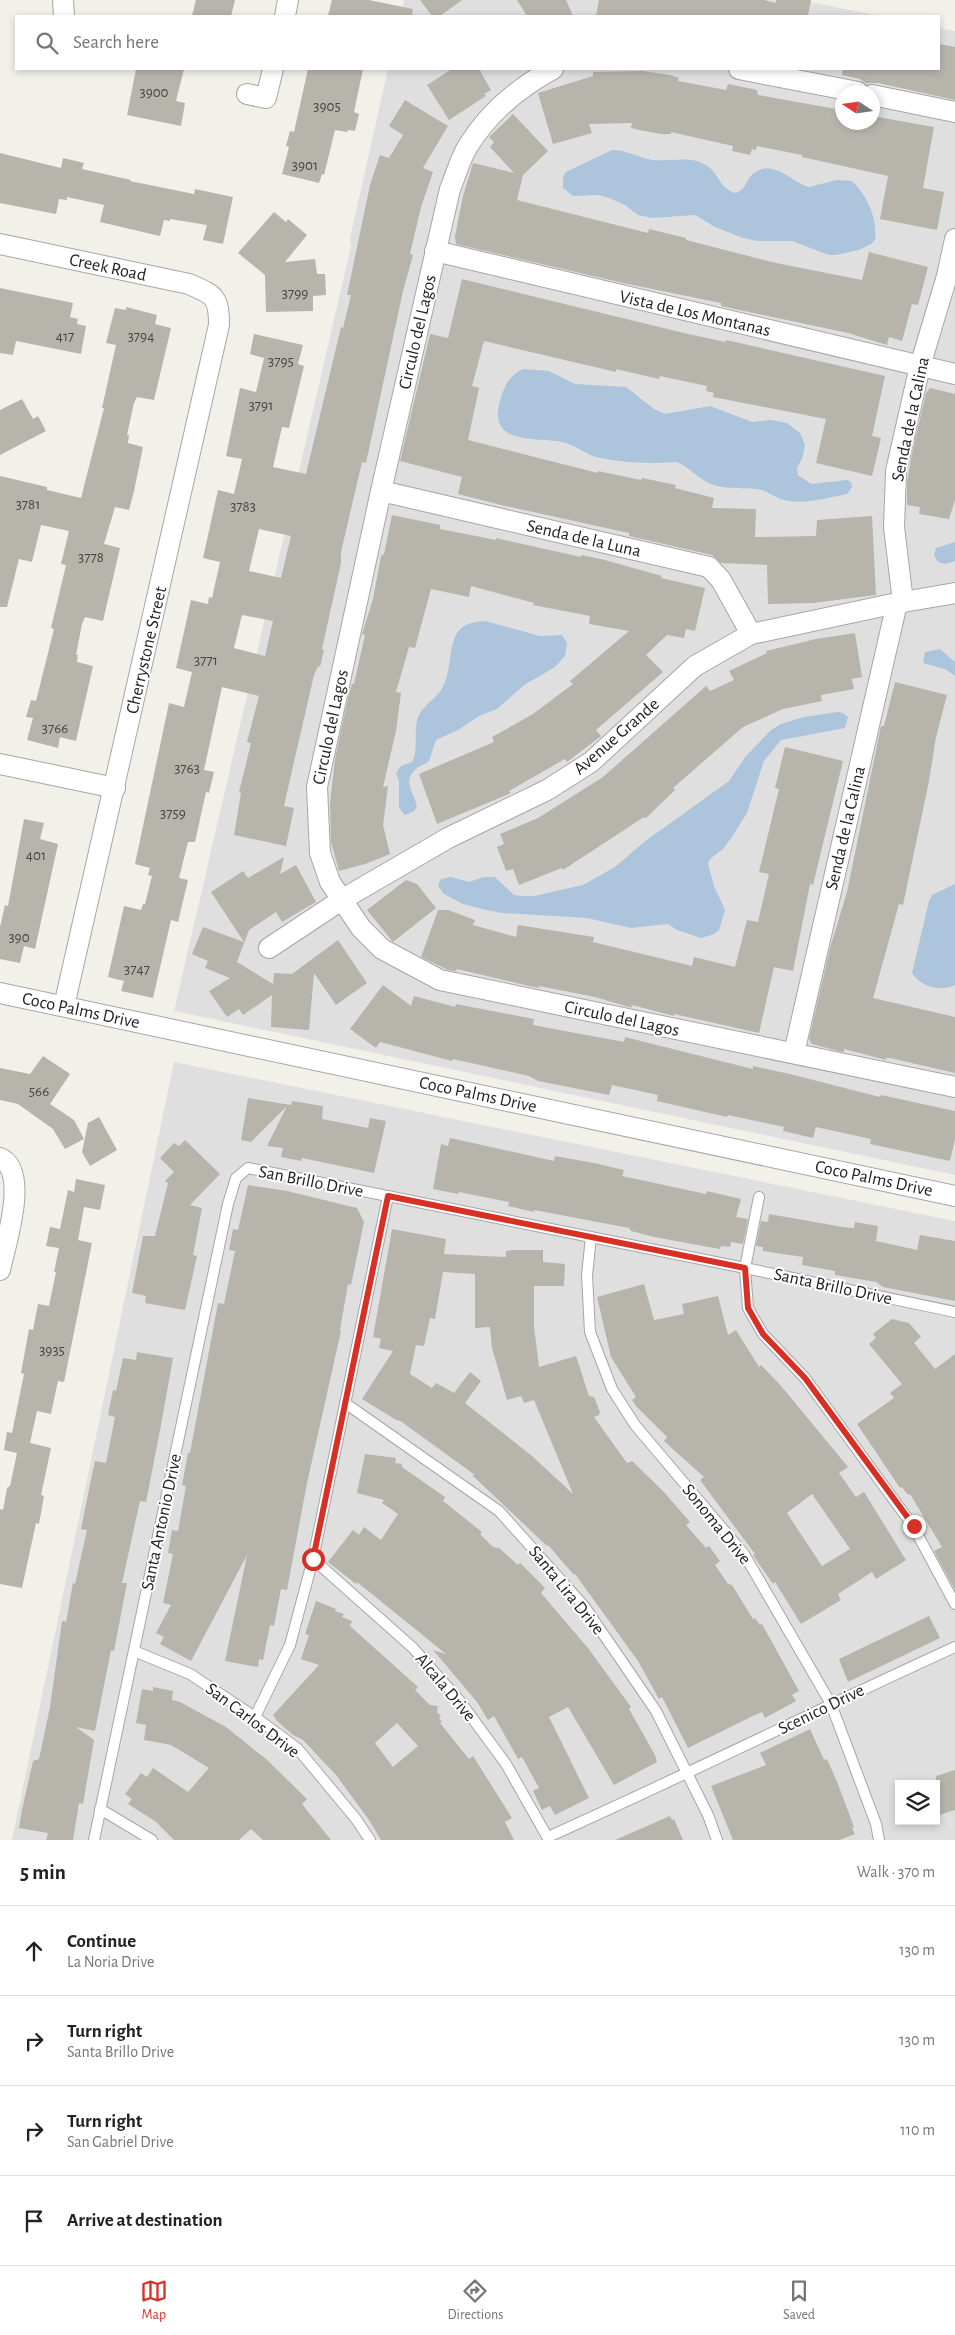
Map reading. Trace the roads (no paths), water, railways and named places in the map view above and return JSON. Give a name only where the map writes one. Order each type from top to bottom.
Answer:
[{"type":"street","points":[[63,0],[64,15]]},
{"type":"street","points":[[285,15],[288,0]]},
{"type":"street","points":[[247,94],[266,98],[273,70]]},
{"type":"street","name":"Circulo del Lagos","points":[[548,70],[525,75],[495,110],[467,147],[450,189],[380,491],[316,787],[320,853],[330,882],[361,928],[382,949],[440,980],[955,1087]]},
{"type":"street","points":[[744,70],[835,88]]},
{"type":"street","points":[[880,97],[955,112]]},
{"type":"street","name":"Senda de la Calina","points":[[794,1053],[900,602],[894,527],[896,471],[920,366],[947,276],[955,239]]},
{"type":"street","name":"Creek Road","points":[[0,244],[189,284],[213,295]]},
{"type":"street","name":"Vista de Los Montanas","points":[[436,251],[955,374]]},
{"type":"street","name":"Cherrystone Street","points":[[64,1006],[219,326],[219,307],[213,295]]},
{"type":"street","name":"Senda de la Luna","points":[[380,491],[709,567],[721,580],[751,634]]},
{"type":"street","name":"Avenue Grande","points":[[269,948],[343,899],[448,838],[547,790],[592,762],[695,666],[751,634],[900,602],[955,593]]},
{"type":"street","points":[[0,764],[114,788]]},
{"type":"street","name":"Coco Palms Drive","points":[[0,993],[955,1196]]},
{"type":"street","points":[[0,1270],[16,1194],[14,1174],[3,1159]]},
{"type":"lane","name":"San Brillo Drive","points":[[228,1204],[236,1178],[248,1168],[388,1196]]},
{"type":"lane","name":"Santa Brillo Drive","points":[[388,1196],[745,1268],[954,1313]]},
{"type":"lane","points":[[255,1717],[290,1645],[313,1559],[388,1196]]},
{"type":"lane","points":[[759,1197],[745,1268],[748,1308],[763,1334],[805,1378],[914,1526],[955,1604]]},
{"type":"lane","name":"Santa Antonio Drive","points":[[94,1840],[228,1204]]},
{"type":"lane","name":"Sonoma Drive","points":[[591,1237],[587,1275],[590,1332],[612,1389],[635,1425],[744,1554],[831,1704],[876,1824],[880,1840]]},
{"type":"lane","name":"Santa Lira Drive","points":[[345,1403],[499,1511],[584,1606],[656,1711],[708,1815],[716,1840]]},
{"type":"lane","name":"Alcala Drive","points":[[313,1559],[413,1648],[459,1700],[506,1764],[548,1839]]},
{"type":"lane","name":"Scenico Drive","points":[[548,1839],[955,1647]]},
{"type":"lane","name":"San Carlos Drive","points":[[134,1652],[190,1674],[255,1717],[296,1748],[356,1820],[370,1840]]},
{"type":"lane","points":[[100,1809],[152,1840]]},
{"type":"water","points":[[612,150],[623,151],[653,160],[693,160],[700,162],[711,169],[726,188],[736,193],[742,189],[754,173],[768,168],[782,172],[809,187],[837,180],[852,181],[867,200],[875,224],[875,240],[859,250],[829,255],[792,241],[758,241],[743,238],[715,227],[695,215],[652,218],[638,215],[625,205],[609,198],[599,195],[573,196],[563,188],[563,177],[566,172]]},
{"type":"water","points":[[523,369],[549,371],[575,384],[626,387],[654,409],[665,414],[710,406],[752,422],[771,420],[787,423],[800,433],[805,445],[802,459],[797,468],[798,475],[811,484],[847,480],[851,482],[852,487],[847,494],[816,500],[800,502],[784,500],[760,490],[716,486],[676,462],[643,463],[608,459],[596,457],[566,443],[519,437],[508,433],[501,426],[498,416],[505,386],[514,375]]},
{"type":"water","points":[[955,542],[955,561],[946,564],[938,562],[934,555],[936,548]]},
{"type":"water","points":[[485,621],[540,636],[562,635],[567,643],[565,656],[555,667],[524,685],[497,709],[479,716],[458,730],[436,740],[429,761],[416,769],[410,778],[410,787],[417,806],[414,811],[405,815],[399,808],[399,781],[396,773],[401,766],[412,762],[414,757],[418,717],[443,687],[456,635],[462,628],[471,623]]},
{"type":"water","points":[[940,649],[955,662],[955,676],[945,669],[923,663],[925,652]]},
{"type":"water","points":[[838,712],[848,717],[845,728],[781,740],[764,761],[747,813],[730,840],[723,849],[710,859],[708,864],[714,886],[725,910],[719,930],[714,934],[701,938],[677,930],[668,924],[631,928],[587,918],[502,913],[463,904],[444,894],[438,886],[441,879],[451,877],[469,882],[484,877],[495,877],[514,895],[534,896],[583,885],[615,867],[644,842],[729,781],[746,756],[771,730],[781,724],[804,717]]},
{"type":"water","points":[[955,884],[955,985],[943,988],[931,987],[920,982],[912,973],[929,901],[932,895]]}]
